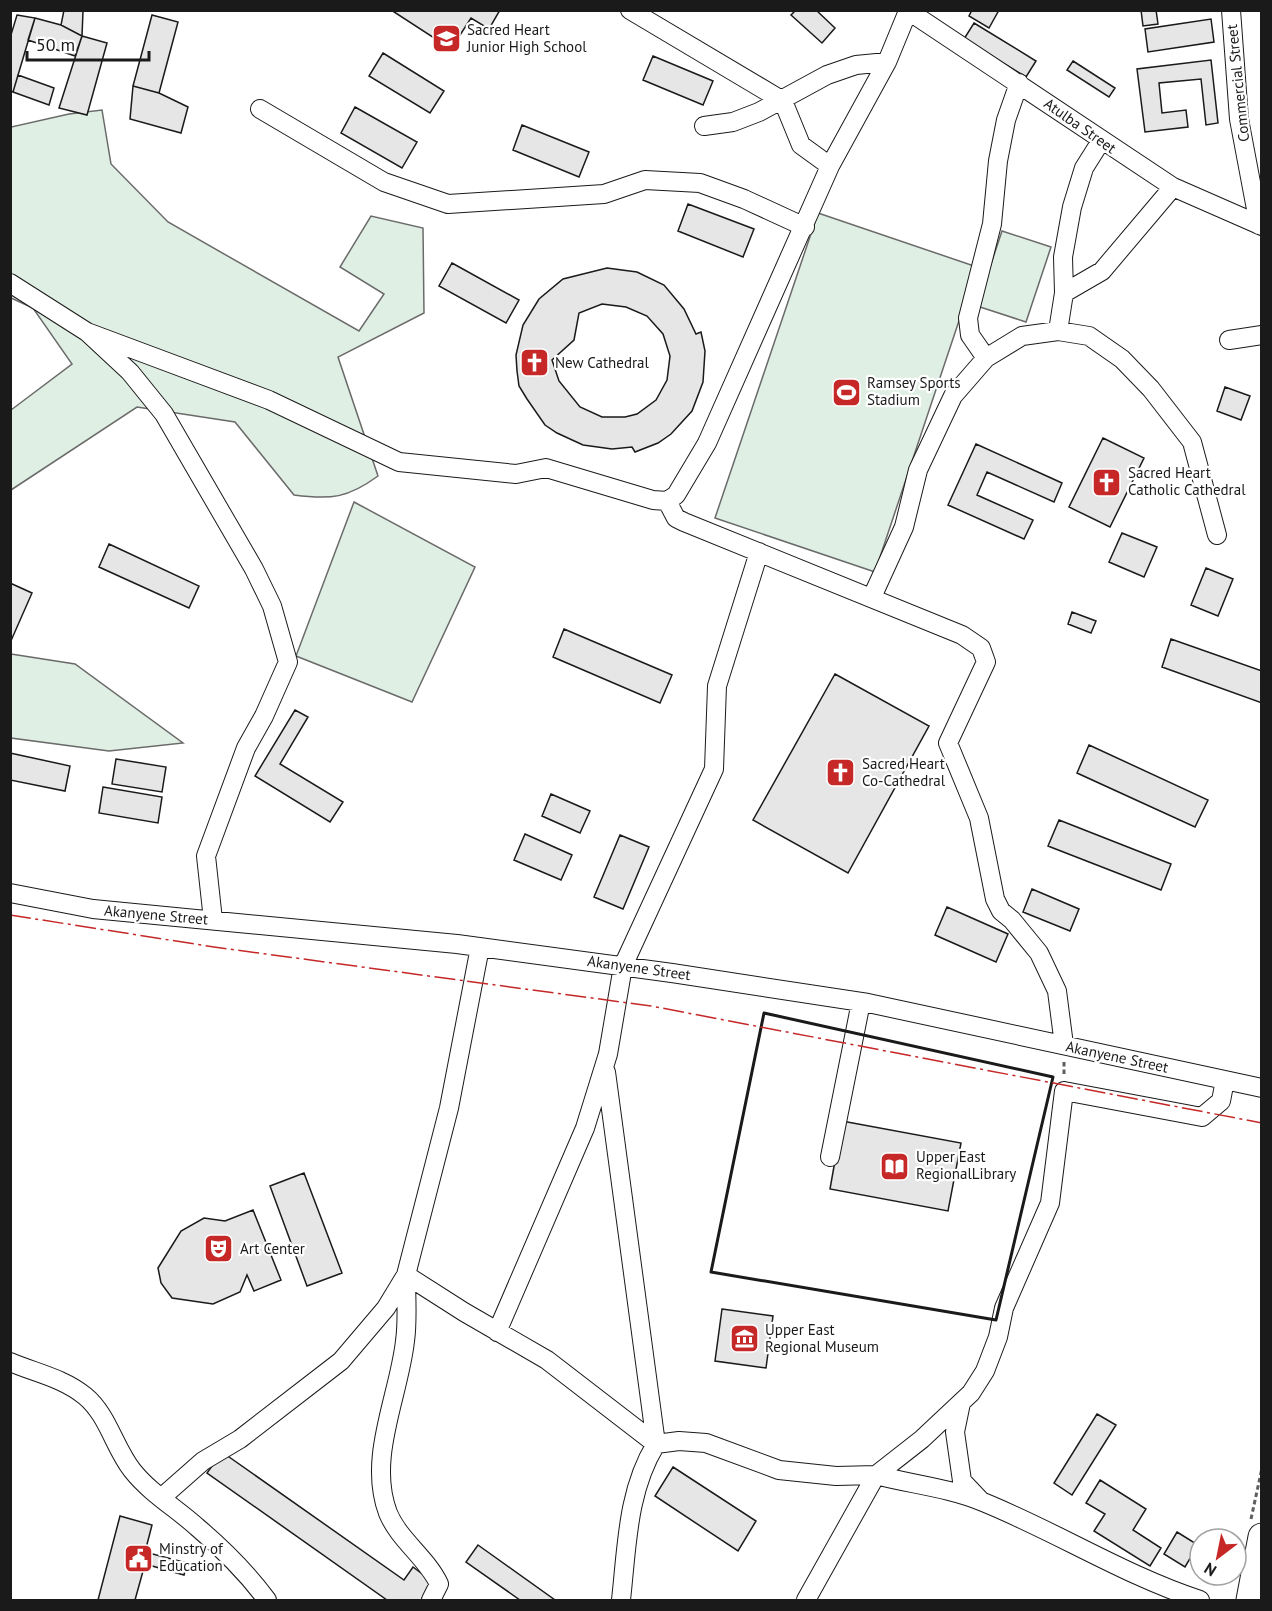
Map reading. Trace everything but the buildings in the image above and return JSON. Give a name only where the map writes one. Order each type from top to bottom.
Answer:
[{"type":"highway","points":[[1250,1600],[1262,1537]]},
{"type":"street","points":[[630,10],[783,101],[801,145],[830,166]]},
{"type":"street","name":"Commercial Street","points":[[1231,10],[1239,119],[1260,226]]},
{"type":"street","points":[[87,333],[269,400],[399,462],[516,474],[546,468],[653,500],[667,501],[676,495],[707,443],[805,227],[830,166],[887,62],[908,11]]},
{"type":"street","name":"Atulba Street","points":[[908,11],[1173,187],[1260,226]]},
{"type":"street","points":[[704,126],[732,122],[783,101],[827,75],[856,64],[887,62]]},
{"type":"street","points":[[986,358],[970,335],[968,318],[992,224],[998,161],[1006,120],[1019,83]]},
{"type":"street","points":[[260,109],[384,182],[448,204],[604,194],[645,180],[700,183],[744,199],[805,227]]},
{"type":"street","points":[[1058,331],[1064,293],[1063,257],[1072,207],[1084,168],[1101,141]]},
{"type":"street","points":[[1064,293],[1102,271],[1173,187]]},
{"type":"street","points":[[10,283],[87,333],[130,372],[164,414],[254,569],[272,606],[288,662],[264,716],[246,748],[206,856],[213,920]]},
{"type":"street","points":[[872,597],[904,527],[918,470],[953,396],[986,358],[1022,336],[1058,331],[1089,336],[1122,359],[1165,407],[1192,442],[1216,535]]},
{"type":"street","points":[[1229,340],[1262,335]]},
{"type":"street","points":[[667,501],[676,518],[684,522],[962,635],[981,648],[986,662],[948,743],[979,818],[994,899],[1001,911],[1012,920],[1039,953],[1058,991],[1064,1045]]},
{"type":"street","points":[[497,1332],[585,1128],[605,1064],[623,966],[714,769],[717,686],[759,552]]},
{"type":"street","name":"Akanyene Street","points":[[10,893],[93,909],[480,947],[861,1002],[1262,1088]]},
{"type":"street","points":[[431,1600],[439,1584],[433,1571],[388,1514],[380,1469],[406,1341],[406,1275],[449,1108],[480,947]]},
{"type":"street","points":[[830,1157],[861,1002]]},
{"type":"street","points":[[605,1064],[656,1444],[643,1465],[636,1487],[621,1600]]},
{"type":"street","points":[[806,1600],[876,1475],[895,1462],[972,1393],[985,1371],[998,1337],[1004,1308],[1050,1203],[1064,1091],[1202,1117],[1221,1101],[1225,1080]]},
{"type":"street","points":[[406,1275],[497,1332],[547,1360],[656,1444],[679,1441],[706,1443],[779,1470],[836,1476],[876,1475],[980,1500],[1054,1533],[1163,1595],[1200,1600]]},
{"type":"street","points":[[161,1498],[202,1461],[240,1439],[341,1361],[386,1308],[406,1275]]},
{"type":"street","points":[[10,1362],[43,1373],[85,1396],[97,1408],[131,1469],[232,1560],[267,1600]]},
{"type":"street","points":[[961,1403],[955,1432],[962,1482],[980,1500]]},
{"type":"path","points":[[1064,1045],[1064,1091]]},
{"type":"green space","points":[[102,110],[111,164],[168,222],[359,331],[384,294],[340,267],[371,216],[423,228],[424,313],[338,357],[378,476],[357,489],[339,496],[294,495],[235,422],[137,407],[11,490],[11,410],[72,364],[33,308],[11,298],[11,127],[69,114]]},
{"type":"green space","name":"Ramsey Sports Stadium","points":[[818,213],[977,267],[875,572],[715,518]]},
{"type":"green space","points":[[1002,231],[1051,247],[1026,322],[977,306]]},
{"type":"green space","points":[[354,502],[475,567],[412,702],[296,656]]},
{"type":"green space","points":[[11,654],[75,664],[183,743],[109,751],[11,738]]},
{"type":"wall","points":[[764,1013],[1053,1077],[996,1320],[711,1272],[764,1013]]},
{"type":"power","points":[[10,915],[214,947],[651,1006],[1262,1123]]},
{"type":"place","name":"Sacred Heart Junior High School","points":[[446,39]]},
{"type":"place","name":"New Cathedral","points":[[534,363]]},
{"type":"place","name":"Ramsey Sports Stadium","points":[[846,392]]},
{"type":"place","name":"Sacred Heart Catholic Cathedral","points":[[1107,482]]},
{"type":"place","name":"Sacred Heart Co-Cathedral","points":[[841,773]]},
{"type":"place","name":"Upper East RegionalLibrary","points":[[895,1166]]},
{"type":"place","name":"Art Center","points":[[219,1249]]},
{"type":"place","name":"Upper East Regional Museum","points":[[744,1339]]},
{"type":"place","name":"Minstry of Education","points":[[138,1558]]}]
